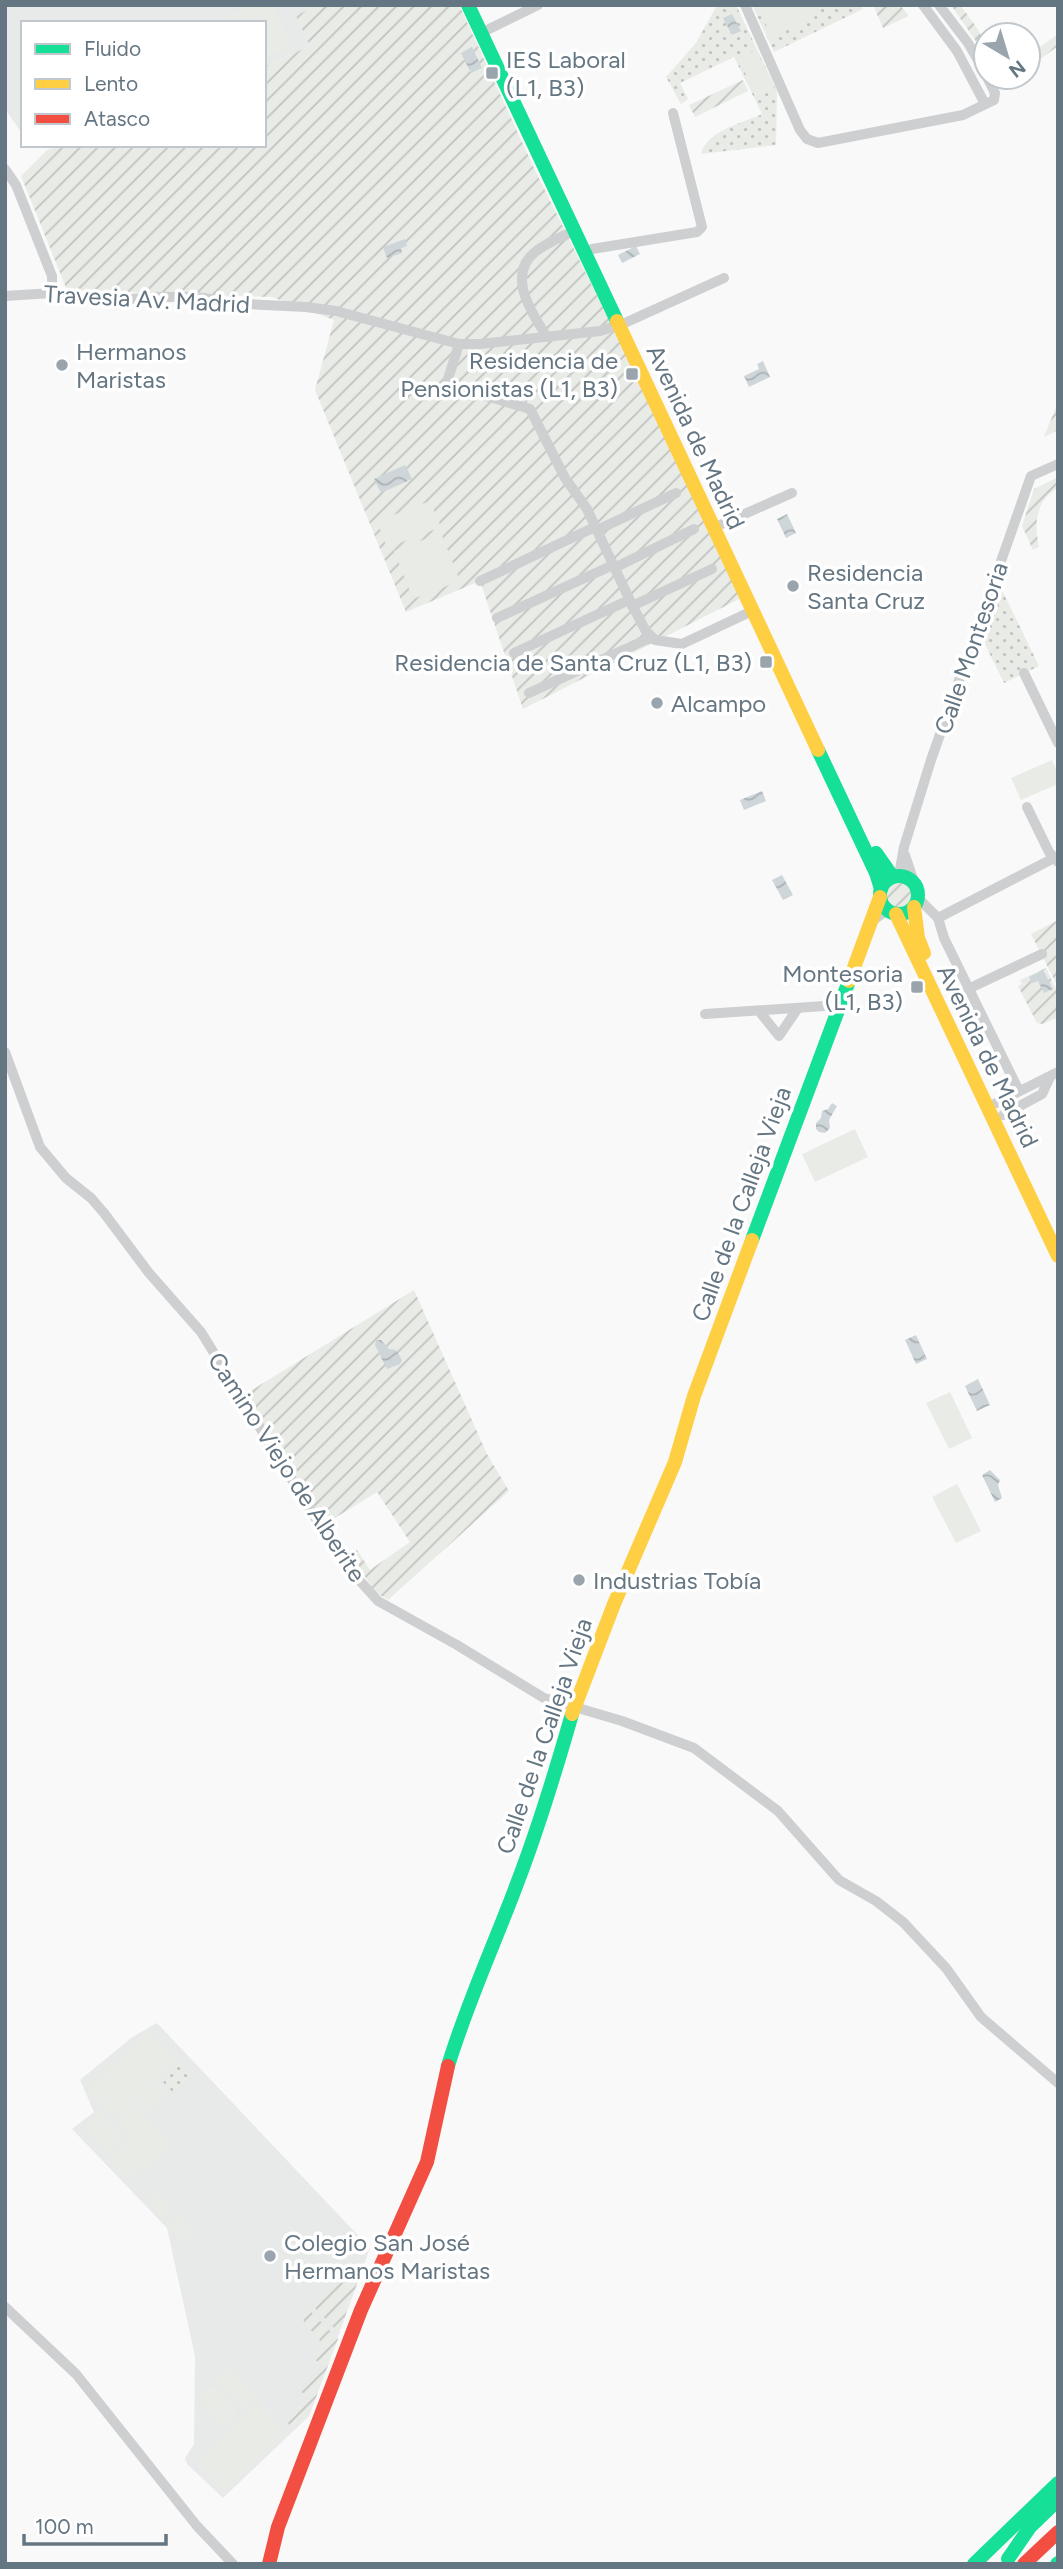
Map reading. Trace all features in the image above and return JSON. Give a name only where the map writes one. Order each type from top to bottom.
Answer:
[{"type":"main road","name":"Avenida de Madrid","points":[[468,5],[574,231],[722,524],[874,849],[882,865],[896,876]]},
{"type":"main road","name":"Avenida de Madrid","points":[[478,5],[592,249],[622,323],[752,611],[876,873],[886,902],[1058,1256]]},
{"type":"main road","points":[[914,882],[896,876],[886,902],[909,911],[916,903]]},
{"type":"main road","name":"Avenida de Madrid","points":[[914,882],[917,887],[916,928],[922,948],[1058,1233]]},
{"type":"main road","name":"Calle de la Calleja Vieja","points":[[269,2564],[278,2527],[360,2310],[427,2162],[442,2085],[459,2030],[554,1781],[574,1706],[675,1462],[694,1396],[869,924],[886,902]]},
{"type":"main road","points":[[974,2564],[1058,2483]]},
{"type":"main road","points":[[1005,2561],[1030,2527],[1058,2500]]},
{"type":"main road","points":[[1005,2561],[1058,2512]]},
{"type":"main road","points":[[1024,2564],[1058,2532]]},
{"type":"street","points":[[489,29],[538,5]]},
{"type":"street","points":[[745,5],[800,130],[807,139],[818,143],[963,115],[994,100],[994,91]]},
{"type":"street","points":[[923,5],[957,51],[985,104]]},
{"type":"street","points":[[939,5],[972,50]]},
{"type":"street","points":[[592,249],[697,232],[702,227],[673,113]]},
{"type":"street","points":[[5,169],[16,185],[52,276],[52,293]]},
{"type":"street","points":[[547,337],[524,292],[522,273],[535,252],[574,231]]},
{"type":"street","name":"Travesia Av. Madrid","points":[[5,296],[52,293],[105,302],[156,297],[196,297],[245,304],[306,307],[336,312],[459,344],[600,331],[724,278]]},
{"type":"street","points":[[459,344],[448,379],[452,386],[530,409],[565,478],[587,509],[631,603],[652,637],[668,643],[682,643],[752,611]]},
{"type":"street","name":"Calle Montesoria","points":[[896,876],[931,760],[1031,476],[1058,464]]},
{"type":"street","points":[[480,581],[676,493]]},
{"type":"street","points":[[722,524],[792,493]]},
{"type":"street","points":[[497,618],[694,530]]},
{"type":"street","points":[[514,653],[712,569]]},
{"type":"street","points":[[529,693],[652,637]]},
{"type":"street","points":[[1024,673],[1058,743]]},
{"type":"street","points":[[938,918],[1057,860],[1049,852],[1027,807]]},
{"type":"street","points":[[874,849],[890,858],[904,847],[914,882]]},
{"type":"street","points":[[916,903],[938,918],[944,938],[1019,1091]]},
{"type":"street","points":[[968,989],[1042,954]]},
{"type":"street","points":[[705,1014],[839,1006]]},
{"type":"street","points":[[759,1011],[779,1036],[798,1008]]},
{"type":"street","name":"Camino Viejo de Alberite","points":[[5,1052],[40,1147],[66,1178],[91,1198],[149,1273],[201,1332],[342,1561],[378,1601],[544,1698],[622,1721],[694,1748],[778,1811],[839,1880],[876,1901],[902,1922],[946,1968],[981,2017],[1058,2083]]},
{"type":"street","points":[[1000,1109],[1042,1094],[1054,1074]]},
{"type":"street","points":[[1000,1109],[1019,1091],[1054,1074]]},
{"type":"street","points":[[5,2307],[76,2374],[197,2526],[233,2564]]},
{"type":"shaded area","points":[[5,5],[316,5],[297,16],[310,46],[266,66],[266,21],[21,21],[21,132],[5,109]]},
{"type":"shaded area","points":[[253,5],[273,5],[291,46],[266,57],[266,21],[218,21]]},
{"type":"shaded area","points":[[316,5],[459,5],[534,168],[745,596],[523,709],[480,581],[406,612],[315,390],[334,320],[272,297],[67,290],[21,176],[47,150],[57,147],[266,147],[266,66],[310,46],[296,16]]},
{"type":"shaded area","points":[[717,5],[736,5],[777,91],[776,145],[701,154],[704,146],[717,134],[762,114],[734,57],[680,83],[688,99],[681,104],[666,77],[696,43]]},
{"type":"shaded area","points":[[752,5],[861,5],[863,9],[774,52]]},
{"type":"shaded area","points":[[775,5],[809,5],[815,18],[772,37],[760,12]]},
{"type":"shaded area","points":[[873,5],[900,5],[909,16],[883,28]]},
{"type":"shaded area","points":[[951,5],[960,5],[972,21],[972,36]]},
{"type":"shaded area","points":[[1058,34],[1058,46],[1042,58],[1042,46]]},
{"type":"shaded area","points":[[756,50],[775,89],[757,98],[738,58]]},
{"type":"shaded area","points":[[743,80],[748,91],[695,117],[689,105]]},
{"type":"shaded area","points":[[1058,402],[1058,430],[1044,437]]},
{"type":"shaded area","points":[[1058,477],[1058,488],[1045,499],[1038,514],[1039,547],[1033,550],[1022,526],[1034,489]]},
{"type":"shaded area","points":[[430,501],[441,527],[387,548],[377,521]]},
{"type":"shaded area","points":[[441,533],[460,581],[413,599],[394,551]]},
{"type":"shaded area","points":[[1001,588],[1039,666],[1004,683],[982,638]]},
{"type":"shaded area","points":[[1052,760],[1058,773],[1058,784],[1021,800],[1011,778]]},
{"type":"shaded area","points":[[900,882],[909,886],[913,895],[909,904],[900,908],[891,904],[887,895],[891,886]]},
{"type":"shaded area","points":[[1058,920],[1058,987],[1031,934]]},
{"type":"shaded area","points":[[1046,968],[1058,994],[1058,1017],[1043,1024],[1037,1023],[1018,986],[1022,984],[1020,980]]},
{"type":"shaded area","points":[[855,1129],[868,1157],[815,1182],[802,1154]]},
{"type":"shaded area","points":[[414,1290],[487,1454],[509,1491],[388,1600],[374,1591],[351,1554],[357,1550],[370,1570],[410,1542],[377,1492],[330,1521],[326,1516],[322,1518],[255,1415],[256,1407],[247,1393]]},
{"type":"shaded area","points":[[950,1392],[972,1438],[949,1449],[926,1403]]},
{"type":"shaded area","points":[[957,1484],[981,1531],[956,1543],[932,1497]]},
{"type":"shaded area","name":"Colegio San José Hermanos Maristas","points":[[157,2023],[370,2248],[309,2416],[223,2498],[187,2464],[185,2458],[194,2444],[195,2356],[167,2228],[72,2129],[94,2112],[80,2080],[131,2038]]},
{"type":"shaded area","points":[[148,2029],[178,2060],[117,2119],[87,2088]]},
{"type":"shaded area","points":[[179,2062],[191,2075],[173,2092],[161,2080]]},
{"type":"shaded area","points":[[157,2082],[169,2095],[150,2113],[138,2101]]},
{"type":"shaded area","points":[[137,2103],[149,2115],[129,2134],[117,2121]]},
{"type":"shaded area","points":[[98,2112],[124,2139],[109,2153],[83,2126]]},
{"type":"shaded area","points":[[147,2119],[171,2144],[129,2183],[106,2159]]},
{"type":"shaded area","points":[[155,2191],[173,2210],[163,2220],[145,2200]]},
{"type":"shaded area","points":[[177,2215],[195,2234],[186,2243],[167,2224]]},
{"type":"shaded area","points":[[351,2270],[361,2273],[339,2333],[313,2306]]},
{"type":"shaded area","points":[[308,2309],[338,2339],[309,2416],[294,2430],[286,2421],[308,2399],[301,2391],[324,2369],[313,2357],[324,2345],[304,2322],[303,2318]]},
{"type":"shaded area","points":[[231,2367],[257,2394],[241,2409],[215,2381]]},
{"type":"shaded area","points":[[213,2384],[239,2412],[224,2426],[198,2398]]},
{"type":"shaded area","points":[[258,2401],[288,2433],[225,2491],[196,2460]]},
{"type":"water","points":[[732,14],[741,31],[732,35],[723,18]]},
{"type":"water","points":[[472,47],[482,68],[471,73],[461,53]]},
{"type":"water","points":[[405,239],[407,246],[401,248],[402,253],[387,258],[383,247]]},
{"type":"water","points":[[636,246],[640,254],[622,263],[618,255]]},
{"type":"water","points":[[763,361],[770,377],[749,387],[744,376],[759,369],[757,364]]},
{"type":"water","points":[[405,465],[412,479],[381,493],[374,479]]},
{"type":"water","points":[[787,514],[796,533],[786,538],[777,519]]},
{"type":"water","points":[[762,791],[766,801],[744,810],[740,800]]},
{"type":"water","points":[[782,875],[793,895],[783,900],[772,880]]},
{"type":"water","points":[[1043,970],[1053,989],[1044,993],[1038,981],[1032,983],[1029,977]]},
{"type":"water","points":[[832,1103],[837,1106],[829,1120],[830,1128],[825,1133],[819,1132],[816,1123],[821,1118],[822,1111],[828,1109]]},
{"type":"water","points":[[916,1335],[927,1359],[916,1364],[905,1340]]},
{"type":"water","points":[[376,1340],[381,1340],[389,1349],[396,1350],[402,1360],[400,1364],[387,1369],[375,1345]]},
{"type":"water","points":[[978,1379],[990,1405],[977,1411],[965,1386]]},
{"type":"water","points":[[990,1470],[1000,1480],[998,1485],[1002,1498],[995,1502],[982,1475]]},
{"type":"traffic: fast","points":[[468,5],[617,321]]},
{"type":"traffic: fast","points":[[818,750],[881,889]]},
{"type":"traffic: fast","points":[[876,853],[892,876]]},
{"type":"traffic: fast","points":[[899,876],[913,881],[918,895],[913,909],[899,914],[885,909],[880,895],[885,881],[899,876]]},
{"type":"traffic: fast","points":[[752,1240],[849,981]]},
{"type":"traffic: fast","points":[[448,2066],[533,1840],[572,1714]]},
{"type":"traffic: fast","points":[[974,2564],[1058,2483]]},
{"type":"traffic: fast","points":[[1008,2559],[1030,2527],[1058,2500]]},
{"type":"traffic: slow","points":[[617,321],[818,750]]},
{"type":"traffic: slow","points":[[849,981],[880,897]]},
{"type":"traffic: slow","points":[[914,907],[918,938],[924,953]]},
{"type":"traffic: slow","points":[[896,914],[1058,1256]]},
{"type":"traffic: slow","points":[[572,1714],[614,1604],[675,1462],[694,1396],[752,1240]]},
{"type":"traffic: jam","points":[[269,2564],[278,2527],[361,2310],[427,2162],[448,2066]]},
{"type":"traffic: jam","points":[[1024,2564],[1058,2532]]},
{"type":"place","name":"IES Laboral (L1, B3)","points":[[492,73]]},
{"type":"place","name":"Hermanos Maristas","points":[[62,365]]},
{"type":"place","name":"Residencia de Pensionistas (L1, B3)","points":[[632,374]]},
{"type":"place","name":"Residencia Santa Cruz","points":[[793,586]]},
{"type":"place","name":"Residencia de Santa Cruz (L1, B3)","points":[[766,662]]},
{"type":"place","name":"Alcampo","points":[[657,703]]},
{"type":"place","name":"Montesoria (L1, B3)","points":[[917,987]]},
{"type":"place","name":"Industrias Tobía","points":[[579,1580]]},
{"type":"place","name":"Colegio San José Hermanos Maristas","points":[[270,2256]]}]
